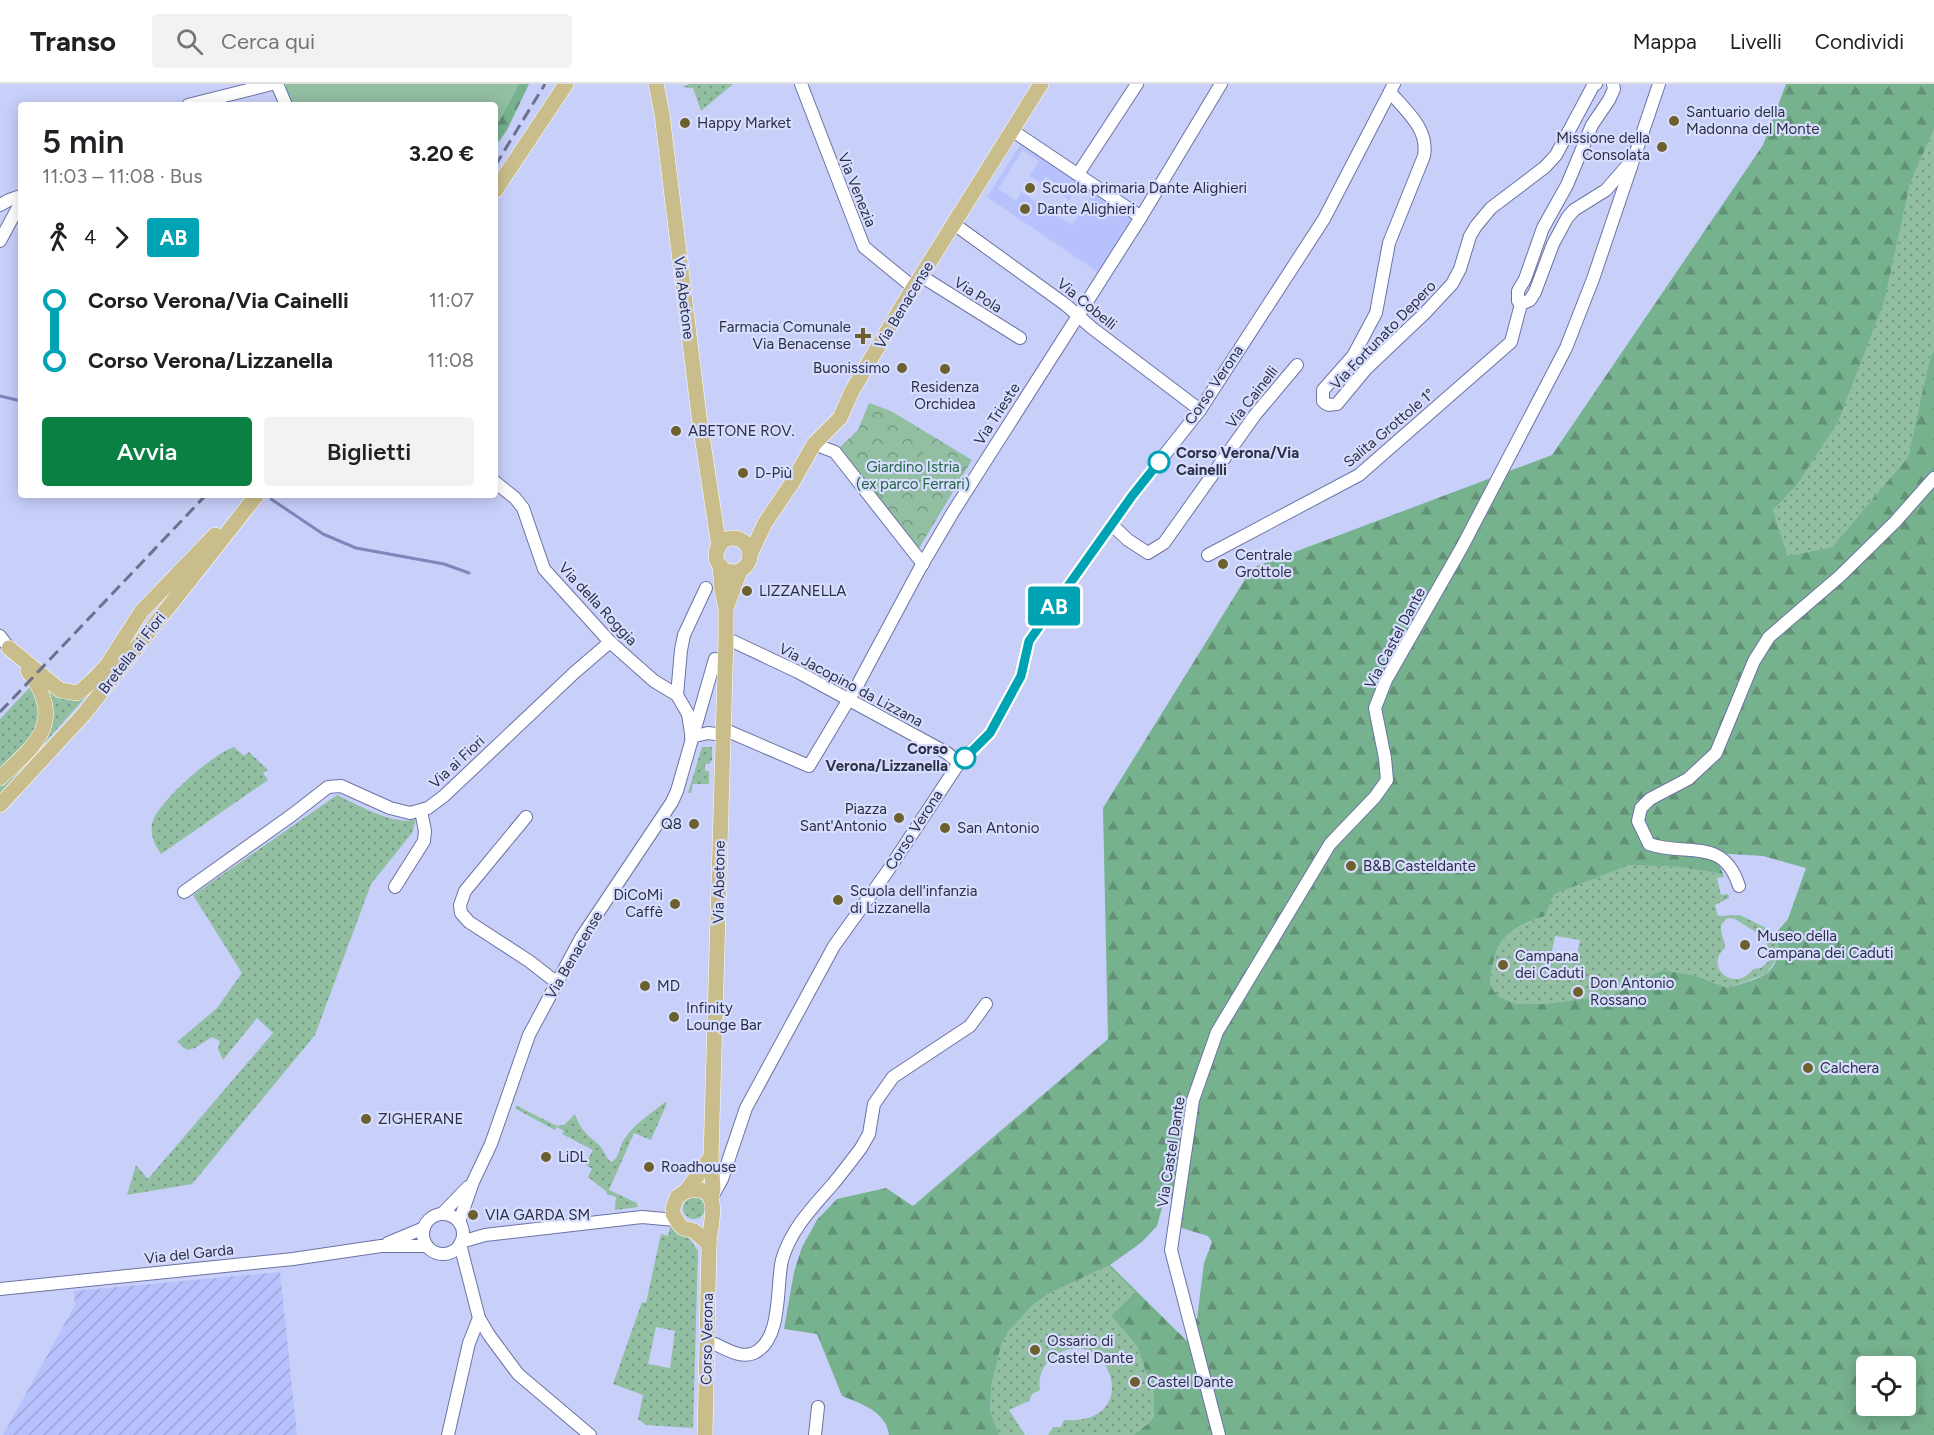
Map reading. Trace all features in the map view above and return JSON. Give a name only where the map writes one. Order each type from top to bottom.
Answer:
[{"type":"main road","points":[[498,186],[566,84]]},
{"type":"main road","name":"Via Abetone","points":[[655,84],[662,114],[684,301],[719,547]]},
{"type":"main road","name":"Via Benacense","points":[[750,555],[765,523],[792,483],[814,444],[840,418],[852,391],[917,282],[1041,84]]},
{"type":"main road","points":[[5,642],[60,690],[71,693],[82,690],[107,664],[141,612],[253,498]]},
{"type":"main road","name":"Bretella ai Fiori","points":[[0,805],[84,714],[254,498]]},
{"type":"main road","points":[[713,511],[724,526],[747,546],[750,555],[748,564],[740,571],[726,608]]},
{"type":"main road","name":"Via Benacense","points":[[738,540],[765,523]]},
{"type":"main road","points":[[726,608],[717,556],[719,547],[727,540],[738,540]]},
{"type":"main road","points":[[720,565],[732,572],[740,571]]},
{"type":"main road","name":"Via Abetone","points":[[711,1199],[726,608]]},
{"type":"main road","points":[[0,778],[35,744],[45,720],[45,706],[36,682],[5,642]]},
{"type":"main road","points":[[709,1244],[694,1231],[683,1228],[675,1220],[673,1208],[711,1157]]},
{"type":"main road","points":[[681,1196],[692,1190],[703,1192],[711,1199],[714,1211],[711,1222],[706,1227],[694,1231]]},
{"type":"main road","name":"Corso Verona","points":[[705,1435],[711,1222]]},
{"type":"street","points":[[202,102],[272,84]]},
{"type":"street","points":[[277,84],[285,102]]},
{"type":"street","name":"Via Venezia","points":[[801,84],[864,247],[917,282]]},
{"type":"street","points":[[1078,174],[1137,84]]},
{"type":"street","name":"Via Trieste","points":[[723,732],[809,766],[848,700],[922,564],[998,440],[1141,217],[1221,84]]},
{"type":"street","name":"Via Fortunato Depero","points":[[1392,88],[1423,134],[1424,156],[1389,243],[1372,324],[1353,356],[1323,390],[1323,401],[1326,404],[1337,404],[1366,369],[1441,296],[1456,277],[1470,236],[1476,226],[1491,208],[1545,167],[1556,155],[1596,84]]},
{"type":"street","points":[[1613,84],[1614,89],[1609,100],[1592,125],[1567,185],[1543,228],[1526,279],[1518,291],[1518,301],[1521,304],[1530,300],[1535,292],[1553,244],[1574,210],[1606,190],[1626,167],[1631,167],[1659,84]]},
{"type":"street","name":"Corso Verona","points":[[711,1199],[722,1179],[746,1108],[834,946],[887,872],[959,763],[990,733],[1021,676],[1029,641],[1132,496],[1200,410],[1324,219],[1392,88]]},
{"type":"street","points":[[1013,131],[1141,217]]},
{"type":"street","name":"Via Castel Dante","points":[[1218,1435],[1171,1250],[1193,1100],[1217,1032],[1330,844],[1375,797],[1387,780],[1375,708],[1386,680],[1462,547],[1566,348],[1593,279],[1631,167]]},
{"type":"street","points":[[0,205],[18,197]]},
{"type":"street","points":[[0,241],[18,208]]},
{"type":"street","name":"Via Cobelli","points":[[954,224],[1079,316],[1200,410]]},
{"type":"street","name":"Via Pola","points":[[917,282],[1020,338]]},
{"type":"street","name":"Salita Grottole 1°","points":[[1208,555],[1359,475],[1511,342],[1521,304]]},
{"type":"street","name":"Via Cainelli","points":[[1112,525],[1128,540],[1148,553],[1164,543],[1256,415],[1297,365]]},
{"type":"street","points":[[814,444],[835,452],[922,564]]},
{"type":"street","points":[[1739,886],[1733,870],[1715,854],[1649,844],[1638,821],[1641,808],[1650,799],[1688,779],[1716,753],[1754,661],[1769,637],[1840,576],[1895,522],[1934,478]]},
{"type":"street","name":"Via della Roggia","points":[[498,484],[524,508],[544,569],[610,642],[654,681],[677,695]]},
{"type":"street","points":[[706,588],[684,635],[677,695],[688,714],[691,737],[723,732]]},
{"type":"street","name":"Via Jacopino da Lizzana","points":[[726,638],[772,659],[947,753],[959,763]]},
{"type":"street","name":"Via ai Fiori","points":[[421,811],[444,796],[565,681],[610,642]]},
{"type":"street","name":"Via Benacense","points":[[473,1182],[484,1162],[529,1035],[556,982],[598,911],[672,802],[715,659]]},
{"type":"street","points":[[184,892],[328,787],[341,786],[402,812],[421,811],[425,831],[424,841],[395,887]]},
{"type":"street","points":[[526,816],[465,891],[460,905],[461,913],[469,922],[556,982]]},
{"type":"street","points":[[707,1341],[738,1354],[747,1355],[756,1352],[763,1345],[774,1322],[781,1264],[792,1233],[861,1148],[869,1134],[874,1104],[893,1077],[970,1026],[986,1004]]},
{"type":"street","points":[[473,1182],[442,1214],[431,1219],[424,1228],[424,1239],[427,1246],[439,1254],[485,1234],[642,1217],[675,1220]]},
{"type":"street","points":[[473,1182],[460,1225],[458,1246],[479,1318],[518,1374],[590,1435]]},
{"type":"street","points":[[642,1217],[681,1196]]},
{"type":"street","points":[[442,1214],[452,1216],[460,1225],[485,1234]]},
{"type":"street","name":"Via del Garda","points":[[381,1246],[424,1228]]},
{"type":"street","name":"Via del Garda","points":[[0,1289],[292,1259],[381,1246],[427,1246]]},
{"type":"street","points":[[448,1435],[469,1343],[479,1318]]},
{"type":"street","points":[[815,1435],[818,1407]]},
{"type":"shaded area","name":"Dante Alighieri","points":[[1022,142],[1134,217],[1099,273],[987,197]],"holes":[[[1023,150],[1039,161],[1029,176],[1041,183],[1046,177],[1062,187],[1059,193],[1069,200],[1078,186],[1092,195],[1072,225],[1021,192],[1016,201],[998,189]]]},
{"type":"shaded area","points":[[280,1272],[297,1435],[3,1435],[75,1305],[74,1291]]},
{"type":"green space","points":[[286,84],[519,84],[498,122],[498,102],[291,102],[286,92]]},
{"type":"green space","points":[[519,84],[529,84],[507,130],[498,143],[498,122]]},
{"type":"green space","points":[[690,84],[733,84],[701,111],[693,88],[682,87]]},
{"type":"green space","points":[[1786,84],[1934,84],[1934,129],[1910,184],[1885,299],[1838,422],[1796,486],[1773,510],[1788,556],[1832,547],[1908,457],[1930,357],[1934,351],[1934,1435],[1133,1435],[1148,1424],[1154,1415],[1154,1395],[1137,1346],[1111,1316],[1135,1292],[1108,1266],[1050,1293],[1033,1305],[1008,1332],[1001,1346],[992,1383],[990,1410],[999,1435],[889,1435],[887,1427],[878,1414],[842,1396],[817,1334],[784,1329],[794,1272],[802,1247],[817,1220],[837,1199],[886,1188],[913,1206],[1108,1039],[1103,808],[1252,568],[1552,455],[1763,145]],"holes":[[[1715,853],[1763,856],[1806,868],[1788,919],[1776,933],[1779,944],[1776,962],[1764,975],[1728,988],[1693,975],[1662,970],[1615,994],[1545,1004],[1517,1004],[1499,997],[1490,986],[1494,958],[1503,939],[1519,927],[1545,916],[1554,894],[1630,865],[1680,867],[1723,874]],[[1165,1197],[1176,1200],[1169,1249],[1192,1338],[1187,1341],[1110,1265],[1142,1242],[1157,1226]],[[1178,1227],[1208,1236],[1212,1242],[1204,1263],[1197,1319],[1192,1320],[1173,1250]]]},
{"type":"green space","points":[[1934,129],[1934,351],[1930,357],[1908,457],[1832,547],[1788,556],[1773,510],[1796,486],[1885,299],[1910,184]]},
{"type":"green space","name":"Giardino Istria (ex parco Ferrari)","points":[[869,403],[891,411],[972,460],[918,550],[838,449],[858,430]]},
{"type":"green space","points":[[946,448],[953,487],[931,491],[923,452]]},
{"type":"green space","points":[[45,685],[57,694],[70,699],[90,692],[0,793],[0,784],[42,741]]},
{"type":"green space","points":[[31,686],[40,713],[39,724],[28,743],[0,769],[0,719]]},
{"type":"green space","points":[[234,747],[244,756],[249,752],[268,770],[263,773],[268,780],[161,854],[152,832],[152,824],[156,815],[174,792],[200,768]]},
{"type":"green space","points":[[702,747],[712,747],[712,760],[709,764],[705,764],[705,771],[709,771],[709,784],[693,784],[691,793],[688,793]]},
{"type":"green space","points":[[337,795],[387,817],[408,821],[416,819],[412,833],[371,884],[315,1035],[192,1184],[127,1195],[136,1165],[148,1179],[273,1033],[257,1018],[223,1060],[218,1049],[220,1041],[212,1037],[195,1048],[187,1050],[177,1042],[217,1008],[242,973],[193,895]]},
{"type":"green space","name":"Campana dei Caduti","points":[[1630,865],[1680,867],[1723,874],[1724,877],[1717,878],[1721,895],[1728,894],[1729,898],[1715,905],[1718,916],[1740,915],[1776,933],[1780,942],[1779,956],[1766,974],[1728,988],[1693,975],[1662,970],[1615,994],[1545,1004],[1517,1004],[1499,997],[1490,986],[1494,958],[1498,948],[1510,933],[1545,916],[1553,894]],"holes":[[[1728,918],[1738,920],[1760,935],[1768,947],[1771,959],[1761,968],[1753,969],[1746,976],[1738,979],[1730,978],[1719,970],[1719,955],[1725,948],[1721,928]],[[1555,936],[1580,940],[1577,955],[1568,954],[1567,958],[1558,957],[1559,953],[1552,951]]]},
{"type":"green space","points":[[665,1102],[667,1103],[651,1140],[634,1133],[609,1190],[637,1203],[638,1207],[615,1210],[616,1197],[606,1194],[607,1192],[588,1177],[592,1169],[585,1164],[593,1150],[562,1134],[564,1131],[557,1127],[555,1130],[516,1109],[515,1105],[557,1126],[564,1125],[575,1114],[582,1128],[601,1147],[611,1162],[616,1158],[623,1141],[638,1123]]},
{"type":"green space","points":[[694,1197],[702,1200],[705,1208],[702,1216],[694,1219],[686,1216],[683,1208],[686,1200]]},
{"type":"green space","points":[[670,1227],[689,1238],[698,1251],[693,1428],[646,1425],[638,1419],[643,1395],[613,1384],[642,1302],[646,1303],[661,1234],[668,1236]],"holes":[[[656,1327],[675,1331],[670,1368],[648,1364]]]},
{"type":"green space","name":"Ossario di Castel Dante","points":[[1108,1266],[1135,1292],[1111,1316],[1137,1346],[1154,1395],[1154,1414],[1148,1424],[1133,1435],[1048,1435],[1053,1427],[1061,1427],[1064,1420],[1090,1417],[1105,1407],[1112,1392],[1110,1376],[1102,1361],[1089,1351],[1072,1348],[1049,1360],[1042,1372],[1040,1390],[1032,1394],[1029,1401],[1009,1410],[1025,1435],[999,1435],[990,1410],[992,1383],[1001,1346],[1008,1332],[1033,1305],[1050,1293]]},
{"type":"waterway","points":[[0,396],[18,400]]},
{"type":"waterway","points":[[271,499],[323,534],[356,548],[444,564],[469,573]]},
{"type":"railway","points":[[498,161],[545,84]]},
{"type":"railway","points":[[0,712],[203,498]]},
{"type":"bus line","name":"AB","points":[[965,758],[990,733],[1021,676],[1029,641],[1132,496],[1159,462]]},
{"type":"place","name":"Santuario della Madonna del Monte","points":[[1674,121]]},
{"type":"place","name":"Happy Market","points":[[685,123]]},
{"type":"place","name":"Missione della Consolata","points":[[1662,147]]},
{"type":"place","name":"Scuola primaria Dante Alighieri","points":[[1030,188]]},
{"type":"place","name":"Dante Alighieri","points":[[1025,209]]},
{"type":"place","name":"Farmacia Comunale Via Benacense","points":[[863,336]]},
{"type":"place","name":"Buonissimo","points":[[902,368]]},
{"type":"place","name":"Residenza Orchidea","points":[[945,369]]},
{"type":"place","name":"ABETONE ROV.","points":[[676,431]]},
{"type":"place","name":"Corso Verona/Via Cainelli","points":[[1159,462]]},
{"type":"place","name":"D-Più","points":[[743,473]]},
{"type":"place","name":"Centrale Grottole","points":[[1223,564]]},
{"type":"place","name":"LIZZANELLA","points":[[747,591]]},
{"type":"place","name":"Corso Verona/Lizzanella","points":[[965,758]]},
{"type":"place","name":"Piazza Sant'Antonio","points":[[899,818]]},
{"type":"place","name":"Q8","points":[[694,824]]},
{"type":"place","name":"San Antonio","points":[[945,828]]},
{"type":"place","name":"B&B Casteldante","points":[[1351,866]]},
{"type":"place","name":"Scuola dell'infanzia di Lizzanella","points":[[838,900]]},
{"type":"place","name":"DiCoMi Caffè","points":[[675,904]]},
{"type":"place","name":"Museo della Campana dei Caduti","points":[[1745,945]]},
{"type":"place","name":"Campana dei Caduti","points":[[1503,965]]},
{"type":"place","name":"MD","points":[[645,986]]},
{"type":"place","name":"Don Antonio Rossano","points":[[1578,992]]},
{"type":"place","name":"Infinity Lounge Bar","points":[[674,1017]]},
{"type":"place","name":"Calchera","points":[[1808,1068]]},
{"type":"place","name":"ZIGHERANE","points":[[366,1119]]},
{"type":"place","name":"LiDL","points":[[546,1157]]},
{"type":"place","name":"Roadhouse","points":[[649,1167]]},
{"type":"place","name":"VIA GARDA SM","points":[[473,1215]]},
{"type":"place","name":"Ossario di Castel Dante","points":[[1035,1350]]},
{"type":"place","name":"Castel Dante","points":[[1135,1382]]}]
